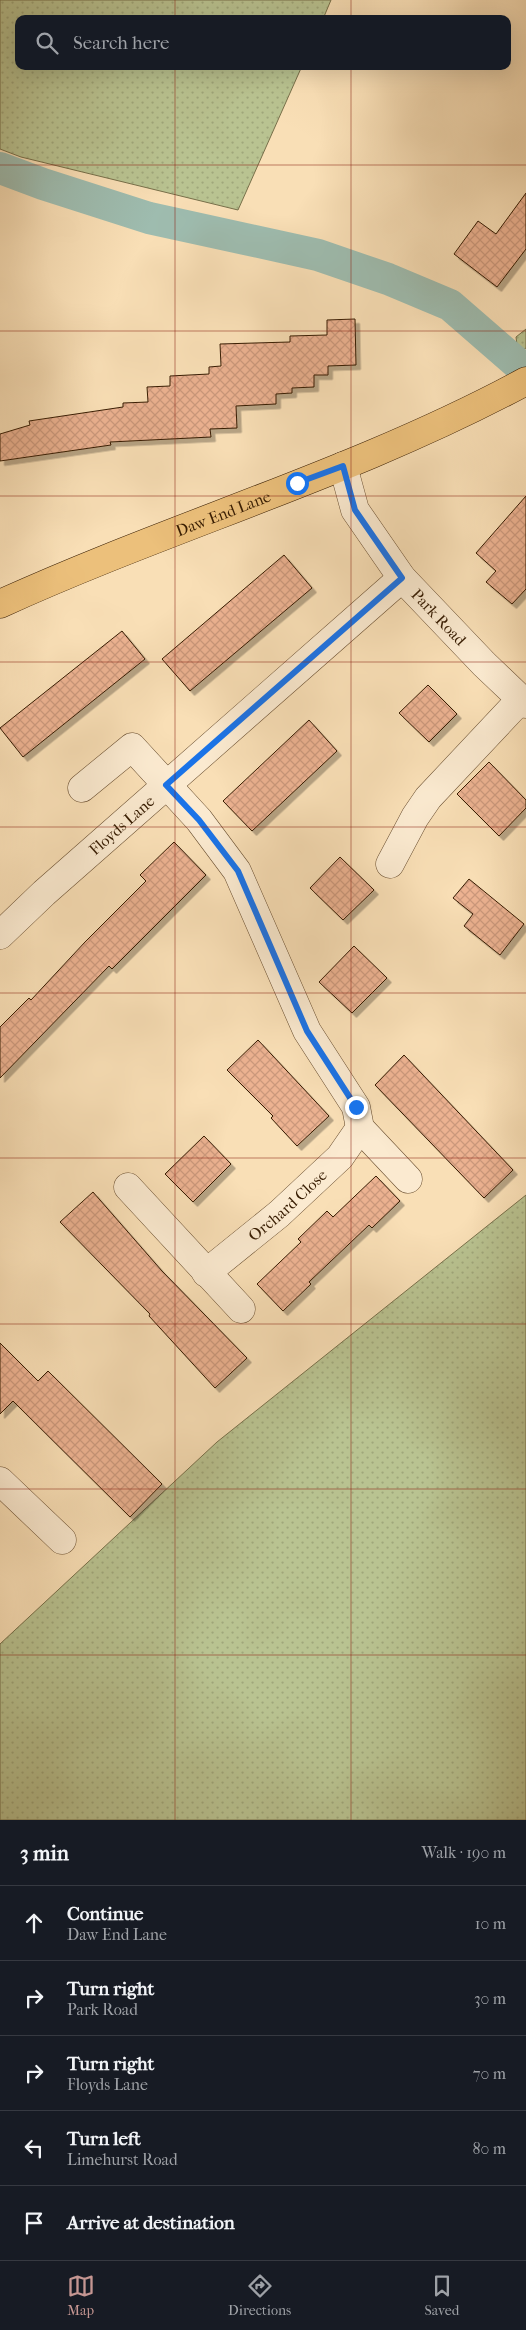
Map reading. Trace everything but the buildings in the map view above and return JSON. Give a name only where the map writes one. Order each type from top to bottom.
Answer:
[{"type":"main road","name":"Daw End Lane","points":[[0,604],[102,559],[343,466],[473,409],[526,381]]},
{"type":"street","name":"Park Road","points":[[343,466],[355,510],[402,578],[484,664],[524,702]]},
{"type":"street","name":"Floyds Lane","points":[[0,935],[166,785],[402,578]]},
{"type":"street","points":[[390,864],[415,817],[428,798],[524,702]]},
{"type":"street","points":[[82,788],[132,747],[199,820],[238,871],[307,1031],[356,1107],[360,1128],[408,1179]]},
{"type":"street","name":"Orchard Close","points":[[206,1273],[279,1214],[340,1157],[360,1128]]},
{"type":"street","points":[[128,1187],[241,1309]]},
{"type":"street","points":[[0,1481],[62,1540]]},
{"type":"green space","points":[[0,0],[331,0],[325,15],[15,15],[15,70],[300,70],[238,210],[21,157],[0,149]]},
{"type":"green space","points":[[526,329],[526,348],[518,353],[516,337]]},
{"type":"green space","points":[[526,1195],[526,1820],[0,1820],[0,1644],[217,1442]]},
{"type":"waterway","points":[[0,168],[149,218],[318,255],[388,279],[450,305],[526,371]]},
{"type":"route","points":[[297,483],[343,466],[355,510],[402,578],[166,785],[199,820],[238,871],[272,946],[307,1031],[356,1107]]}]
